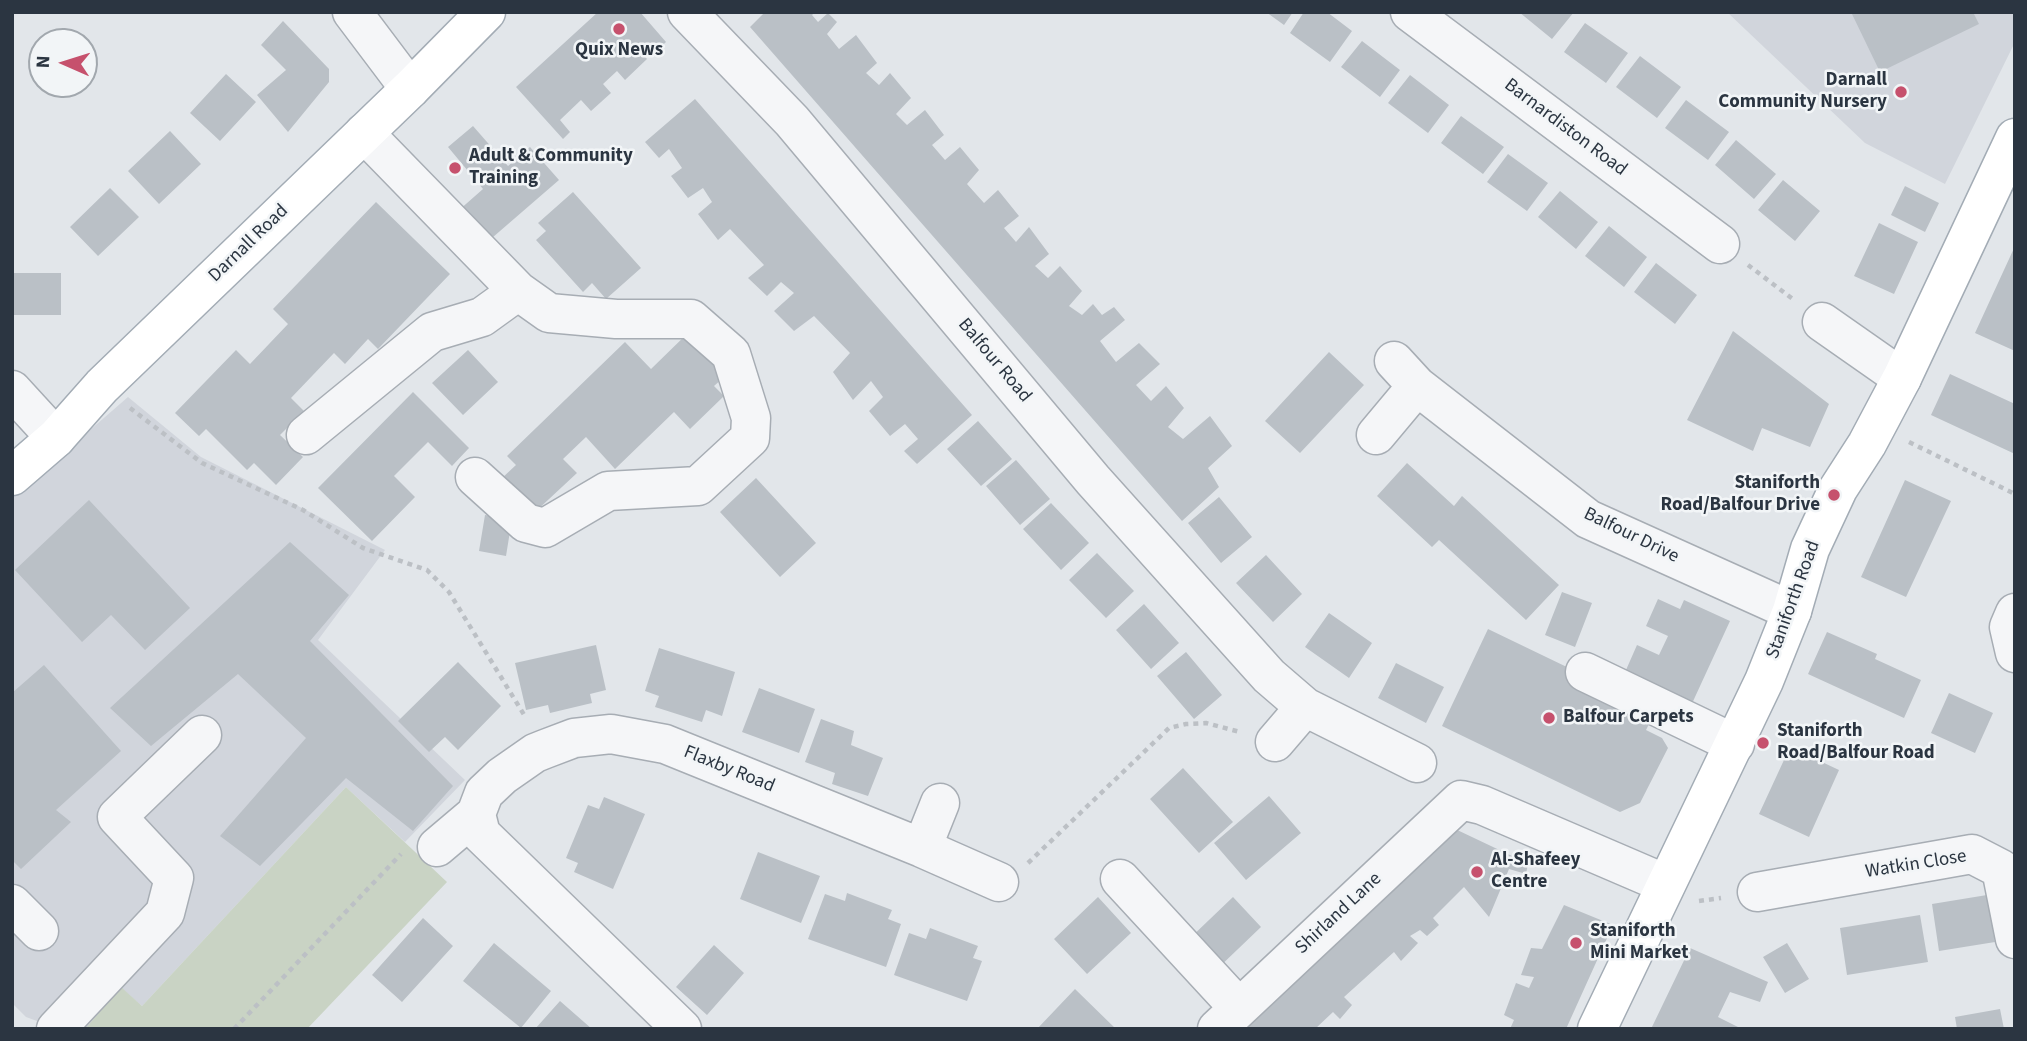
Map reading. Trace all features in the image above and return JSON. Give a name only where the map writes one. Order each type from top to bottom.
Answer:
[{"type":"main road","name":"Darnall Road","points":[[12,476],[56,438],[102,386],[364,134],[486,12]]},
{"type":"main road","name":"Staniforth Road","points":[[1597,1029],[1764,681],[1792,611],[1810,549],[1838,489],[1877,426],[1902,377],[2015,138]]},
{"type":"street","points":[[352,12],[410,89]]},
{"type":"street","name":"Balfour Road","points":[[687,12],[792,121],[1093,480],[1269,676],[1305,707],[1417,763]]},
{"type":"street","name":"Barnardiston Road","points":[[1410,12],[1720,244]]},
{"type":"street","points":[[364,134],[518,291],[550,313],[616,319],[691,319],[731,354],[751,418],[750,438],[698,486],[608,491],[545,528],[526,523],[475,477]]},
{"type":"street","points":[[306,435],[432,332],[482,317],[518,291]]},
{"type":"street","points":[[1822,322],[1902,377]]},
{"type":"street","name":"Balfour Drive","points":[[1376,435],[1405,374],[1588,519],[1792,611]]},
{"type":"street","points":[[12,390],[56,438]]},
{"type":"street","points":[[2015,613],[2010,627],[2015,653]]},
{"type":"street","points":[[1585,672],[1735,744]]},
{"type":"street","points":[[1275,742],[1305,707]]},
{"type":"street","name":"Flaxby Road","points":[[437,847],[476,814],[484,793],[502,776],[535,753],[574,737],[611,734],[665,744],[999,882]]},
{"type":"street","points":[[56,1029],[164,913],[174,878],[117,817],[202,735]]},
{"type":"street","name":"Shirland Lane","points":[[1228,1018],[1461,800],[1482,805],[1661,896]]},
{"type":"street","points":[[922,848],[940,803]]},
{"type":"street","points":[[476,814],[481,834],[682,1029]]},
{"type":"street","name":"Watkin Close","points":[[1757,892],[1972,855],[2001,869],[2015,939]]},
{"type":"street","points":[[1120,879],[1228,1018]]},
{"type":"street","points":[[12,904],[39,931]]},
{"type":"path","points":[[1720,244],[1822,322]]},
{"type":"path","points":[[102,386],[202,463],[303,510],[363,548],[427,569],[449,592],[545,749]]},
{"type":"path","points":[[1877,426],[2015,494]]},
{"type":"path","points":[[999,882],[1016,875],[1169,728],[1206,723],[1275,742]]},
{"type":"path","points":[[234,1029],[421,834],[437,847]]},
{"type":"path","points":[[1661,896],[1757,892]]},
{"type":"shaded area","name":"Darnall Community Nursery","points":[[1727,12],[2015,12],[2015,42],[1945,184],[1865,143]]},
{"type":"shaded area","points":[[128,397],[201,457],[385,550],[318,640],[465,780],[405,842],[346,787],[142,1006],[121,988],[85,1029],[59,1029],[26,1017],[12,1003],[12,498]]},
{"type":"green space","points":[[346,787],[447,882],[307,1029],[85,1029],[121,987],[142,1006]]},
{"type":"building","points":[[598,12],[640,12],[666,42],[655,52],[647,43],[639,50],[647,59],[625,80],[617,71],[603,84],[611,93],[591,111],[581,100],[560,120],[570,132],[563,139],[516,87]]},
{"type":"building","points":[[765,12],[815,12],[812,15],[818,22],[828,13],[837,22],[827,34],[839,49],[856,35],[877,63],[866,73],[879,85],[890,73],[911,98],[896,114],[907,125],[925,110],[944,135],[932,145],[945,160],[960,147],[979,170],[967,184],[984,203],[998,190],[1019,216],[1004,228],[1016,242],[1029,227],[1049,254],[1035,266],[1048,278],[1060,266],[1082,291],[1069,306],[1082,315],[1093,304],[1102,315],[1114,307],[1125,320],[1100,341],[1116,362],[1139,343],[1160,364],[1136,385],[1151,401],[1166,386],[1184,408],[1168,427],[1183,439],[1210,416],[1232,446],[1208,468],[1219,487],[1182,521],[750,27]]},
{"type":"building","points":[[1266,12],[1293,12],[1284,25]]},
{"type":"building","points":[[1304,12],[1327,12],[1352,31],[1330,62],[1290,33]]},
{"type":"building","points":[[1519,12],[1574,12],[1552,39]]},
{"type":"building","points":[[1851,12],[1973,12],[1979,24],[1880,72]]},
{"type":"building","points":[[283,21],[329,69],[329,82],[288,132],[257,95],[286,70],[261,45]]},
{"type":"building","points":[[1585,23],[1628,53],[1606,83],[1564,52]]},
{"type":"building","points":[[1362,41],[1400,70],[1380,97],[1341,67]]},
{"type":"building","points":[[1640,56],[1681,87],[1657,118],[1616,87]]},
{"type":"building","points":[[226,74],[256,102],[220,141],[190,113]]},
{"type":"building","points":[[1410,75],[1449,105],[1428,133],[1388,103]]},
{"type":"building","points":[[695,99],[972,415],[917,464],[904,451],[918,439],[905,424],[890,436],[869,411],[883,397],[871,381],[853,400],[833,372],[850,353],[814,316],[794,331],[774,311],[794,293],[781,282],[767,296],[748,278],[764,265],[730,229],[718,240],[698,214],[712,202],[703,188],[688,198],[671,176],[682,168],[669,149],[659,158],[645,142]]},
{"type":"building","points":[[1686,100],[1729,132],[1708,160],[1665,128]]},
{"type":"building","points":[[1461,116],[1504,147],[1483,174],[1441,143]]},
{"type":"building","points":[[473,126],[508,166],[530,147],[559,180],[485,244],[458,211],[483,189],[448,147]]},
{"type":"building","points":[[170,131],[201,164],[159,204],[128,171]]},
{"type":"building","points":[[1736,140],[1776,174],[1754,199],[1715,165]]},
{"type":"building","points":[[1508,154],[1548,183],[1527,211],[1487,182]]},
{"type":"building","points":[[1783,180],[1820,211],[1795,241],[1758,210]]},
{"type":"building","points":[[1905,186],[1939,203],[1925,232],[1891,215]]},
{"type":"building","points":[[110,188],[139,217],[98,256],[70,227]]},
{"type":"building","points":[[1560,191],[1598,222],[1576,249],[1538,217]]},
{"type":"building","points":[[573,192],[641,268],[606,299],[592,283],[583,292],[536,240],[546,231],[538,223]]},
{"type":"building","points":[[376,202],[450,274],[378,349],[368,339],[345,364],[334,353],[291,398],[304,411],[280,435],[303,457],[276,485],[254,463],[247,470],[206,429],[199,436],[175,413],[236,350],[250,364],[288,324],[273,309]]},
{"type":"building","points":[[1879,223],[1918,242],[1894,294],[1854,276]]},
{"type":"building","points":[[1609,226],[1647,257],[1624,287],[1585,256]]},
{"type":"building","points":[[2015,246],[2015,351],[1975,333]]},
{"type":"building","points":[[1656,263],[1697,295],[1675,324],[1634,292]]},
{"type":"building","points":[[12,273],[61,273],[61,315],[12,315]]},
{"type":"building","points":[[692,329],[732,370],[714,386],[724,396],[690,429],[674,412],[615,469],[586,437],[563,459],[577,473],[534,513],[501,479],[516,465],[507,456],[625,342],[651,369]]},
{"type":"building","points":[[1733,331],[1829,404],[1810,447],[1762,428],[1753,451],[1687,420]]},
{"type":"building","points":[[468,350],[498,382],[463,415],[432,383]]},
{"type":"building","points":[[1329,352],[1364,385],[1300,453],[1265,421]]},
{"type":"building","points":[[1950,374],[2015,404],[2015,454],[1931,415]]},
{"type":"building","points":[[413,392],[469,448],[452,466],[428,442],[394,476],[415,497],[372,541],[318,488]]},
{"type":"building","points":[[978,421],[1012,459],[981,486],[947,449]]},
{"type":"building","points":[[1016,460],[1050,499],[1020,525],[986,486]]},
{"type":"building","points":[[1407,463],[1454,506],[1462,496],[1559,585],[1526,620],[1439,540],[1432,547],[1377,496]]},
{"type":"building","points":[[756,478],[816,543],[780,577],[720,512]]},
{"type":"building","points":[[1905,480],[1951,501],[1906,597],[1861,577]]},
{"type":"building","points":[[1219,497],[1252,537],[1221,563],[1188,523]]},
{"type":"building","points":[[89,500],[190,608],[145,650],[111,615],[82,642],[15,570]]},
{"type":"building","points":[[1051,503],[1089,543],[1061,570],[1023,529]]},
{"type":"building","points":[[485,515],[512,519],[506,556],[479,551]]},
{"type":"building","points":[[290,542],[349,595],[310,641],[453,786],[413,831],[346,778],[260,866],[220,836],[306,738],[238,674],[151,746],[110,708]]},
{"type":"building","points":[[1097,553],[1134,591],[1106,618],[1069,580]]},
{"type":"building","points":[[1266,555],[1302,594],[1273,622],[1236,583]]},
{"type":"building","points":[[1562,592],[1592,603],[1575,647],[1545,635]]},
{"type":"building","points":[[1658,599],[1680,609],[1684,600],[1730,621],[1689,710],[1643,689],[1647,680],[1626,670],[1637,645],[1659,655],[1668,636],[1646,626]]},
{"type":"building","points":[[1144,604],[1179,643],[1151,669],[1116,630]]},
{"type":"building","points":[[1329,613],[1372,643],[1349,678],[1305,647]]},
{"type":"building","name":"Balfour Carpets","points":[[1488,629],[1656,710],[1646,730],[1662,738],[1668,748],[1640,803],[1620,812],[1442,726]]},
{"type":"building","points":[[1827,632],[1877,654],[1875,659],[1921,680],[1904,718],[1808,674]]},
{"type":"building","points":[[596,645],[606,690],[590,694],[592,703],[550,713],[548,705],[526,710],[515,663]]},
{"type":"building","points":[[659,648],[735,672],[722,716],[706,710],[702,722],[655,707],[659,696],[645,691]]},
{"type":"building","points":[[1186,652],[1222,695],[1194,719],[1157,676]]},
{"type":"building","points":[[458,662],[501,706],[458,750],[445,737],[429,752],[398,721]]},
{"type":"building","points":[[1396,663],[1444,687],[1426,723],[1378,698]]},
{"type":"building","points":[[44,665],[121,751],[56,810],[71,822],[21,869],[12,860],[12,693]]},
{"type":"building","points":[[759,688],[815,709],[799,753],[742,732]]},
{"type":"building","points":[[1949,693],[1993,713],[1975,753],[1931,733]]},
{"type":"building","points":[[821,719],[854,731],[851,745],[883,758],[868,796],[832,784],[835,773],[805,762]]},
{"type":"building","points":[[1790,747],[1839,770],[1809,837],[1759,814]]},
{"type":"building","points":[[1183,768],[1233,822],[1199,853],[1150,799]]},
{"type":"building","points":[[1269,796],[1301,833],[1246,880],[1214,843]]},
{"type":"building","points":[[604,797],[645,814],[613,889],[574,872],[578,863],[566,858],[588,805],[599,809]]},
{"type":"building","points":[[1453,828],[1512,856],[1530,853],[1526,874],[1509,869],[1489,917],[1464,887],[1433,918],[1439,925],[1427,936],[1420,930],[1410,936],[1418,943],[1401,961],[1394,952],[1344,997],[1352,1005],[1340,1019],[1333,1012],[1315,1029],[1245,1029]]},
{"type":"building","points":[[758,852],[820,876],[801,923],[740,899]]},
{"type":"building","points":[[847,893],[892,910],[888,919],[901,924],[886,967],[808,939],[825,894],[845,901]]},
{"type":"building","points":[[1987,895],[1995,942],[1939,951],[1932,904]]},
{"type":"building","points":[[1098,897],[1131,933],[1087,974],[1054,939]]},
{"type":"building","points":[[1233,897],[1261,927],[1214,972],[1186,942]]},
{"type":"building","points":[[1564,905],[1613,925],[1566,1029],[1510,1029],[1514,1020],[1504,1015],[1516,983],[1529,988],[1534,977],[1521,975],[1531,948],[1542,949]]},
{"type":"building","points":[[1920,915],[1928,962],[1847,975],[1840,928]]},
{"type":"building","points":[[423,918],[453,946],[402,1002],[372,975]]},
{"type":"building","points":[[930,928],[978,946],[973,958],[982,961],[967,1001],[894,975],[909,933],[926,939]]},
{"type":"building","points":[[494,943],[551,991],[521,1028],[463,981]]},
{"type":"building","points":[[1787,943],[1809,979],[1785,993],[1763,957]]},
{"type":"building","points":[[714,945],[744,973],[707,1015],[676,987]]},
{"type":"building","points":[[1690,948],[1768,982],[1760,1002],[1730,992],[1718,1017],[1742,1029],[1651,1029]]},
{"type":"building","points":[[1075,989],[1116,1029],[1037,1029]]},
{"type":"building","points":[[560,1001],[592,1029],[535,1029]]},
{"type":"building","points":[[2000,1009],[2004,1029],[1957,1029],[1955,1017]]},
{"type":"place","name":"Quix News","points":[[619,29]]},
{"type":"place","name":"Darnall Community Nursery","points":[[1901,92]]},
{"type":"place","name":"Adult & Community Training","points":[[455,168]]},
{"type":"place","name":"Staniforth Road/Balfour Drive","points":[[1834,495]]},
{"type":"place","name":"Balfour Carpets","points":[[1549,718]]},
{"type":"place","name":"Staniforth Road/Balfour Road","points":[[1763,743]]},
{"type":"place","name":"Al-Shafeey Centre","points":[[1477,872]]},
{"type":"place","name":"Staniforth Mini Market","points":[[1576,943]]}]
